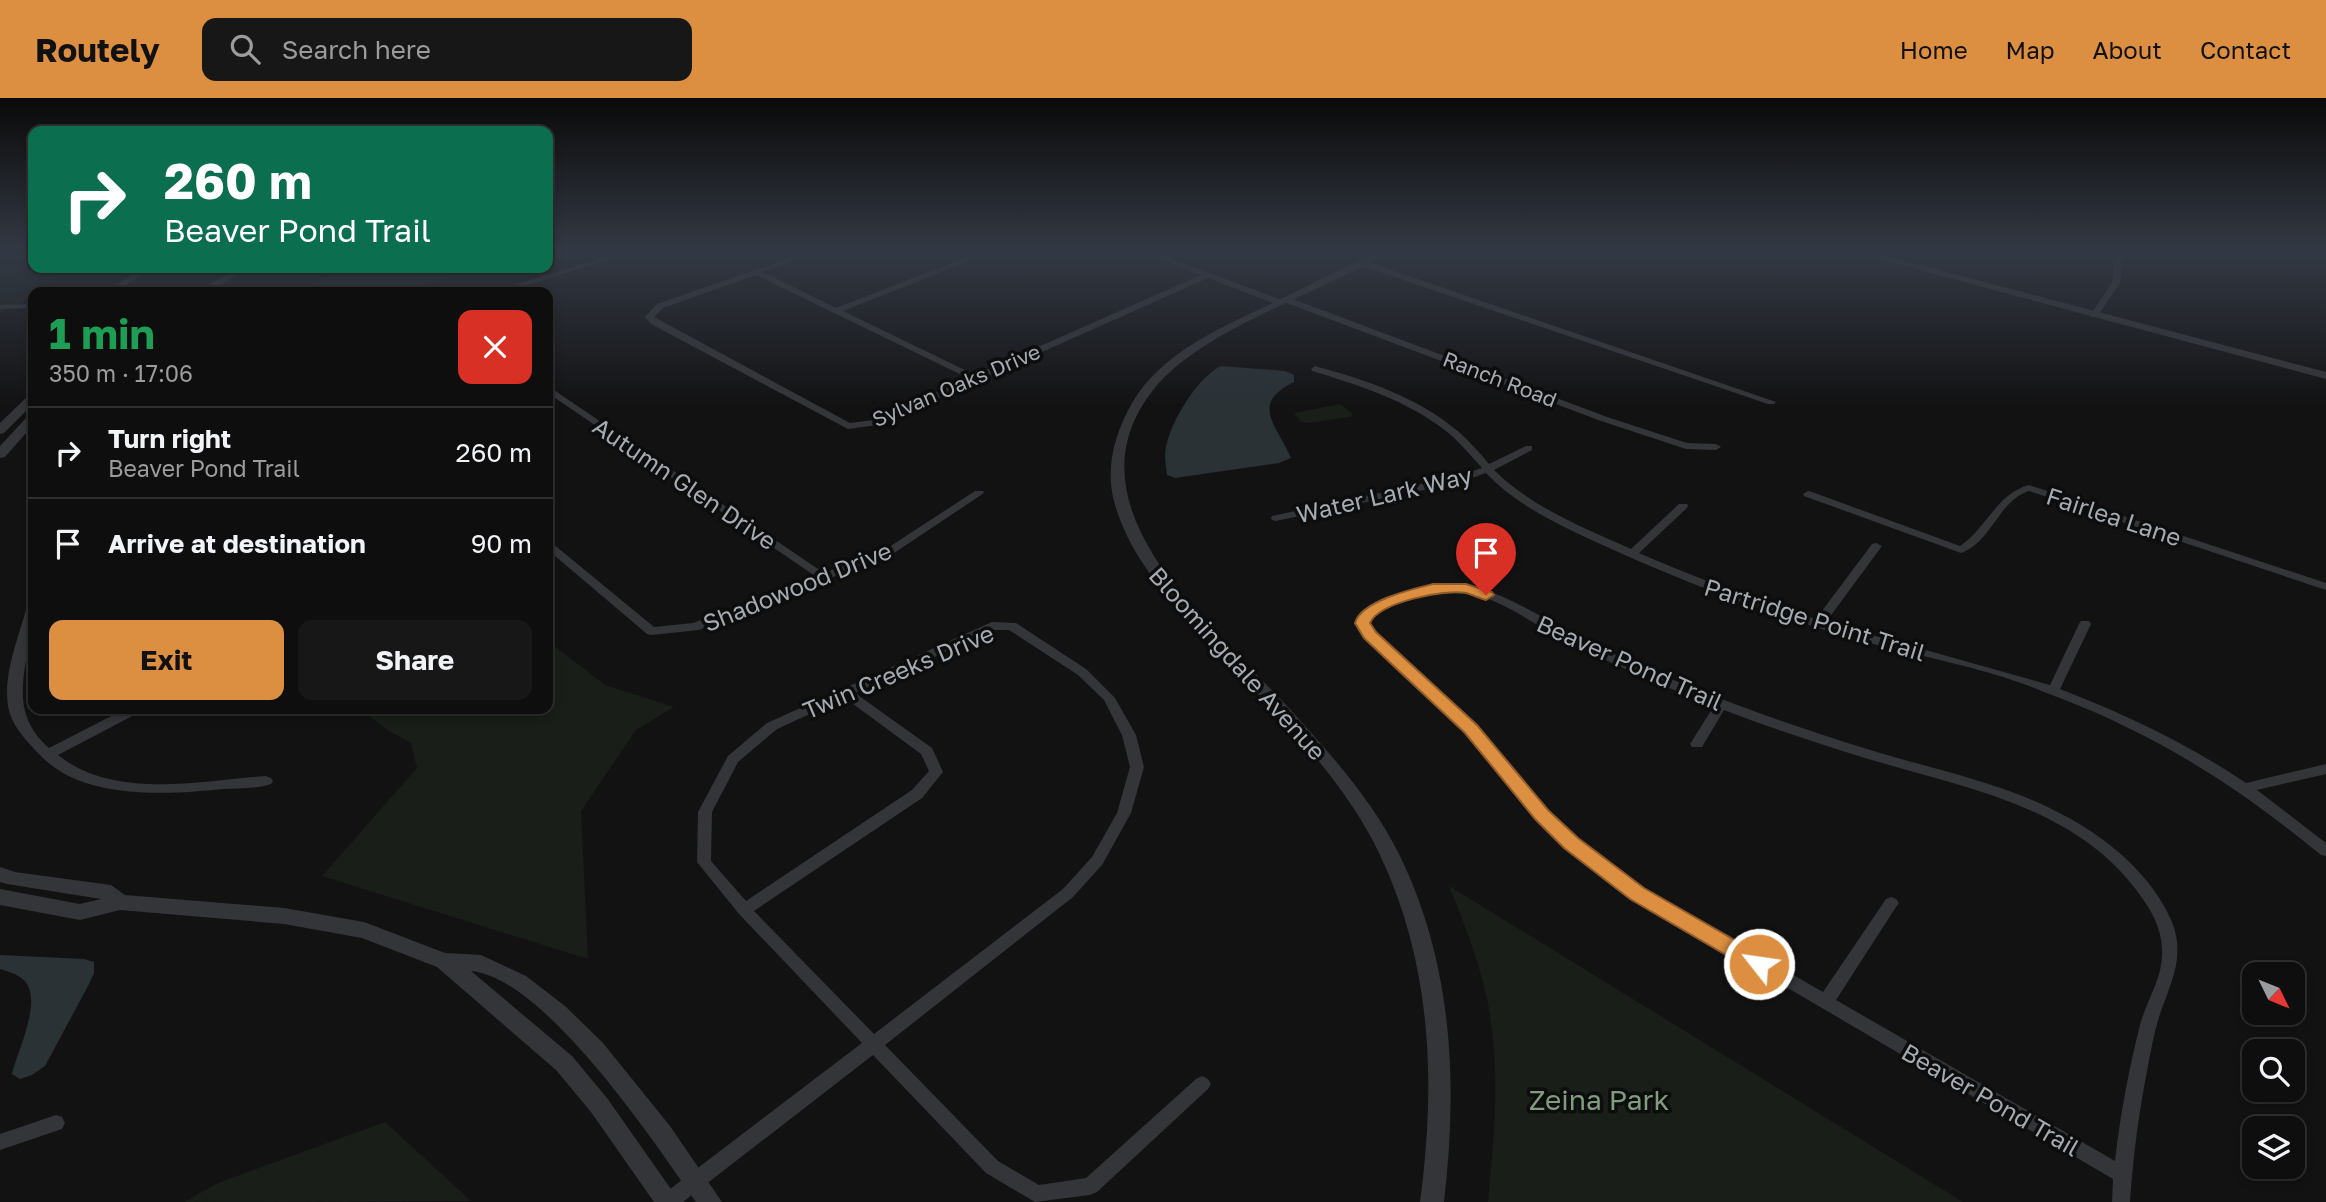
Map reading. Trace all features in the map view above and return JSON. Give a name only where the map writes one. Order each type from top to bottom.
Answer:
[{"type":"street","name":"Sylvan Oaks Drive","points":[[673,302],[660,306],[649,317],[848,426],[875,423],[1149,302]]},
{"type":"street","points":[[819,302],[976,379]]},
{"type":"street","points":[[838,310],[860,302]]},
{"type":"street","name":"Bloomingdale Avenue","points":[[1283,302],[1198,346],[1153,383],[1137,404],[1122,438],[1118,465],[1119,494],[1129,526],[1149,563],[1346,785],[1377,832],[1399,876],[1421,938],[1440,1037],[1441,1120],[1432,1202]]},
{"type":"street","name":"Ranch Road","points":[[1285,302],[1604,419],[1686,446],[1716,447]]},
{"type":"street","points":[[1475,302],[1771,402]]},
{"type":"street","points":[[2043,302],[2326,376]]},
{"type":"street","points":[[2094,315],[2104,302]]},
{"type":"street","points":[[0,307],[28,306]]},
{"type":"street","name":"Partridge Point Trail","points":[[1315,369],[1388,392],[1428,413],[1461,439],[1486,470],[1535,505],[1632,554],[1710,588],[1818,624],[2001,673],[2145,729],[2246,788],[2326,851]]},
{"type":"street","name":"Autumn Glen Drive","points":[[553,392],[822,578]]},
{"type":"street","points":[[0,430],[28,403]]},
{"type":"street","points":[[0,454],[28,423]]},
{"type":"street","name":"Water Lark Way","points":[[1276,519],[1457,480],[1486,470],[1529,448]]},
{"type":"street","name":"Fairlea Lane","points":[[1808,494],[1961,550],[1974,544],[2013,494],[2029,488],[2326,587]]},
{"type":"street","name":"Shadowood Drive","points":[[553,549],[651,631],[695,627],[890,551],[979,493]]},
{"type":"street","points":[[1632,554],[1683,506]]},
{"type":"street","points":[[1818,624],[1877,546]]},
{"type":"street","name":"Beaver Pond Trail","points":[[2120,1202],[2128,1134],[2150,1021],[2170,959],[2169,944],[2160,913],[2134,877],[2096,841],[2026,802],[1854,749],[1721,704],[1602,653],[1496,600],[1466,588],[1433,588],[1374,608],[1364,617],[1363,623],[1370,635],[1471,729],[1542,815],[1588,857],[1654,904],[2123,1175]]},
{"type":"street","points":[[2053,691],[2085,624]]},
{"type":"street","name":"Twin Creeks Drive","points":[[668,1202],[696,1182],[872,1044],[1068,893],[1097,861],[1124,813],[1137,767],[1129,735],[1108,698],[1082,672],[1012,626],[992,626],[772,726],[733,759],[705,812],[704,862],[744,911],[872,1044],[992,1167],[1037,1194],[1090,1186],[1202,1084]]},
{"type":"street","points":[[28,627],[14,685],[14,703],[19,719],[30,738],[61,766],[107,784],[135,788],[266,781]]},
{"type":"street","points":[[744,911],[917,794],[936,772],[927,751],[845,692]]},
{"type":"street","points":[[1697,744],[1721,704]]},
{"type":"street","points":[[46,755],[125,714]]},
{"type":"street","points":[[2246,788],[2326,769]]},
{"type":"street","points":[[0,874],[14,879],[111,893],[120,902]]},
{"type":"street","points":[[0,897],[80,912],[120,902],[325,922],[364,930],[444,961],[564,1063],[599,1105],[668,1202]]},
{"type":"street","points":[[1825,1002],[1891,903]]},
{"type":"street","points":[[444,961],[467,960],[492,968],[533,991],[560,1014],[607,1062],[710,1202]]},
{"type":"street","points":[[0,1142],[56,1123]]},
{"type":"green space","points":[[0,302],[23,302],[0,313]]},
{"type":"green space","points":[[1340,404],[1353,414],[1350,417],[1308,423],[1301,422],[1294,413]]},
{"type":"green space","points":[[553,645],[605,685],[674,707],[636,730],[581,811],[588,959],[322,876],[417,768],[411,743],[367,714],[553,714]]},
{"type":"green space","name":"Zeina Park","points":[[1449,886],[1963,1202],[1488,1202],[1495,1120],[1493,1037],[1483,982],[1468,933]]},
{"type":"green space","points":[[385,1122],[471,1201],[184,1202],[218,1183]]},
{"type":"shaded area","points":[[1221,366],[1285,371],[1294,375],[1294,382],[1280,390],[1270,407],[1270,416],[1291,458],[1279,463],[1175,478],[1167,475],[1165,450],[1173,425],[1194,390]]},
{"type":"shaded area","points":[[0,955],[84,959],[94,962],[94,973],[89,984],[45,1066],[20,1079],[12,1074],[28,1023],[31,996],[28,985],[20,977],[0,969]]},
{"type":"route","points":[[1486,595],[1466,588],[1433,588],[1374,608],[1364,617],[1364,628],[1471,729],[1542,815],[1571,843],[1637,893],[1759,964]]}]
